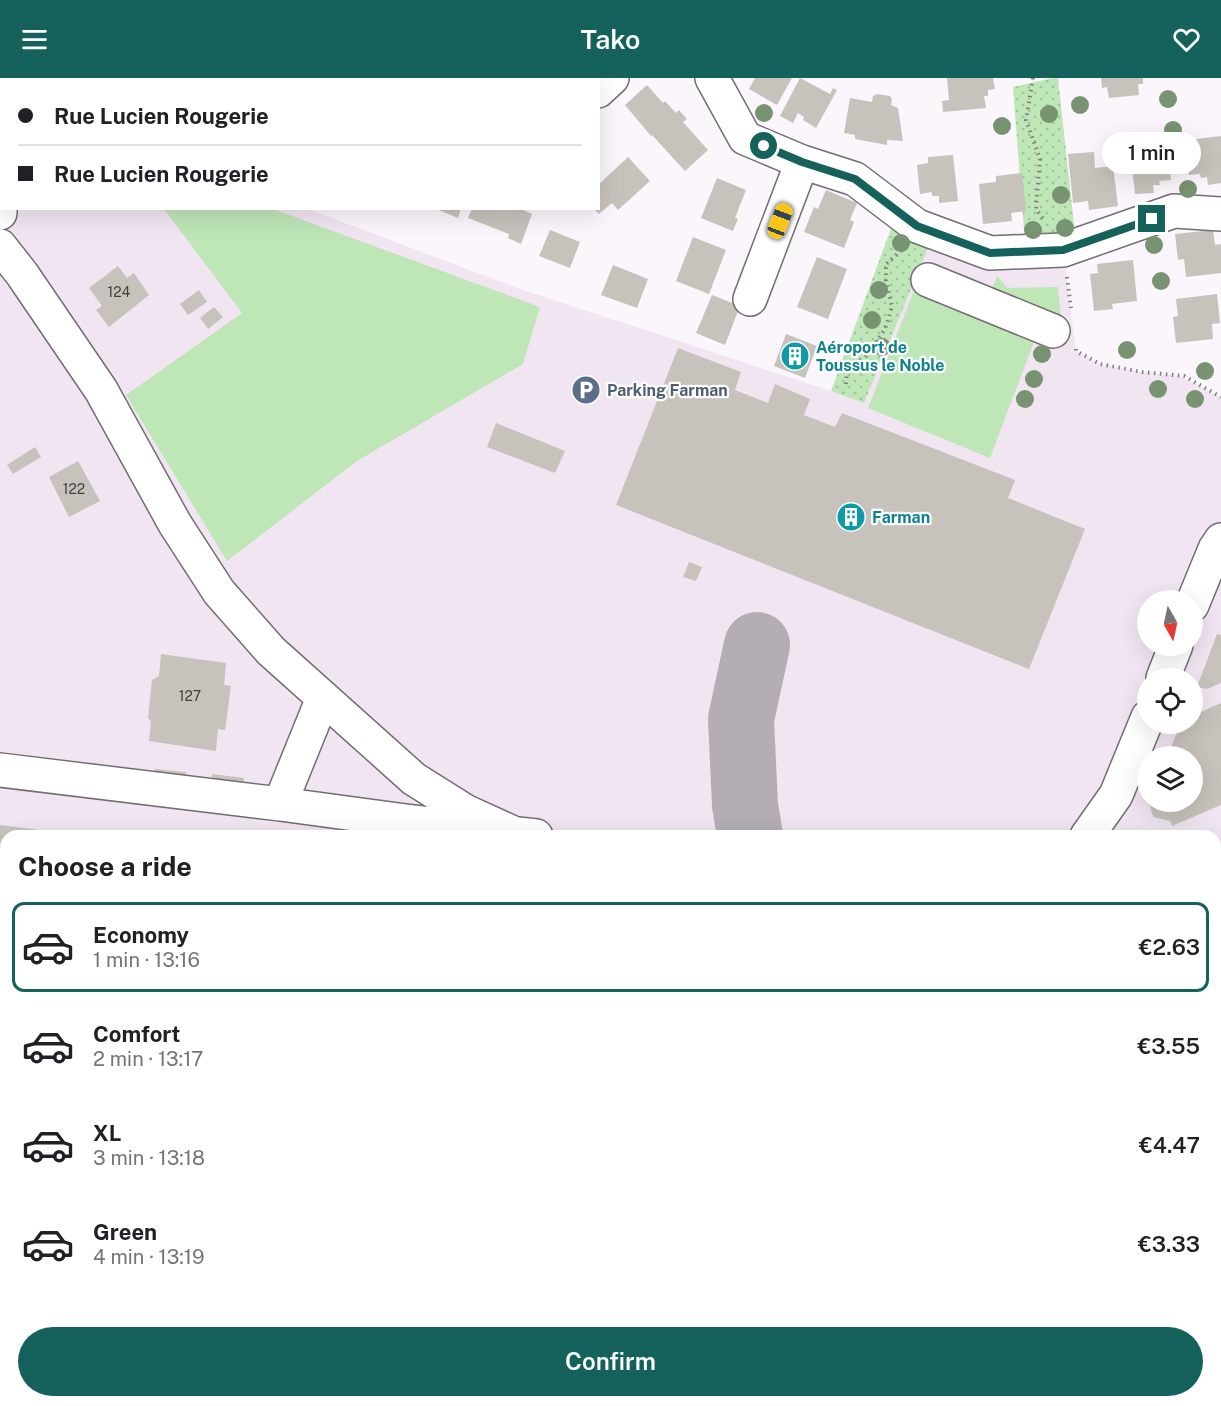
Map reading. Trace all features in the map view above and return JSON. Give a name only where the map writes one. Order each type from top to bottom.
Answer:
[{"type":"street","points":[[600,90],[612,78]]},
{"type":"street","points":[[712,78],[745,138],[802,162],[855,179],[917,226],[990,253],[1063,250],[1173,212],[1221,214]]},
{"type":"street","points":[[750,299],[802,162]]},
{"type":"street","points":[[0,200],[0,213]]},
{"type":"street","points":[[0,246],[22,274],[101,390],[175,524],[219,592],[271,651],[414,779],[465,811],[513,830]]},
{"type":"street","points":[[928,280],[1066,329]]},
{"type":"street","points":[[1198,590],[1221,540]]},
{"type":"street","points":[[280,804],[323,698]]},
{"type":"street","points":[[1091,830],[1116,795],[1141,734]]},
{"type":"street","points":[[0,771],[487,830]]},
{"type":"street","points":[[1116,795],[1117,830]]},
{"type":"path","points":[[1033,78],[1026,120],[1040,159],[1036,209],[1063,250],[1066,329],[1076,351],[1100,364],[1142,372],[1184,376],[1221,397]]},
{"type":"path","points":[[846,384],[847,371],[869,353],[885,329],[892,308],[886,282],[886,264],[924,228]]},
{"type":"shaded area","points":[[11,210],[311,210],[517,288],[831,391],[901,214],[913,222],[1063,250],[1076,351],[1100,364],[1180,376],[1221,397],[1221,830],[0,830],[0,220]]},
{"type":"green space","points":[[1058,78],[1075,234],[1025,242],[1013,87]]},
{"type":"green space","points":[[165,210],[276,210],[540,307],[523,364],[357,461],[227,561],[126,395],[242,313]]},
{"type":"green space","points":[[893,223],[930,243],[864,403],[831,391]]},
{"type":"green space","points":[[997,276],[1008,288],[1058,287],[1062,327],[988,301]]},
{"type":"green space","points":[[917,283],[1037,334],[990,458],[868,408]]},
{"type":"building","points":[[755,78],[792,78],[777,105],[749,89]]},
{"type":"building","points":[[800,78],[830,94],[833,88],[837,90],[816,128],[803,120],[804,117],[798,113],[793,123],[780,116]]},
{"type":"building","points":[[947,78],[993,78],[995,89],[988,90],[988,96],[984,96],[986,108],[943,112],[942,101],[949,100]]},
{"type":"building","points":[[1101,78],[1143,78],[1143,84],[1138,84],[1139,95],[1109,98],[1107,87],[1102,88]]},
{"type":"building","points":[[647,85],[663,103],[665,101],[676,113],[679,110],[687,119],[683,122],[708,150],[685,171],[625,105]]},
{"type":"building","points":[[877,94],[890,96],[891,105],[898,108],[903,141],[887,140],[887,145],[855,139],[855,135],[844,133],[850,98],[872,102],[873,96]]},
{"type":"building","points":[[1221,136],[1221,183],[1208,185],[1207,177],[1201,178],[1200,174],[1189,175],[1186,147],[1197,145],[1196,139]]},
{"type":"building","points":[[1155,146],[1156,152],[1167,151],[1171,180],[1159,181],[1160,185],[1153,185],[1154,193],[1135,194],[1130,149]]},
{"type":"building","points":[[1094,152],[1095,168],[1113,166],[1118,206],[1089,210],[1088,201],[1073,203],[1068,154]]},
{"type":"building","points":[[953,155],[958,201],[939,203],[939,196],[932,196],[932,192],[920,194],[917,165],[928,163],[928,157]]},
{"type":"building","points":[[628,157],[650,181],[618,210],[612,203],[599,214],[595,210],[600,210],[600,183]]},
{"type":"building","points":[[1022,173],[1026,211],[1011,213],[1012,221],[983,224],[979,184],[996,182],[996,176]]},
{"type":"building","points":[[717,178],[746,190],[735,218],[738,219],[733,231],[701,218]]},
{"type":"building","points":[[826,190],[857,203],[850,220],[854,222],[844,248],[804,232],[814,207],[818,209]]},
{"type":"building","points":[[439,210],[460,210],[458,218]]},
{"type":"building","points":[[471,210],[523,210],[532,214],[521,244],[508,238],[509,234],[468,218]]},
{"type":"building","points":[[550,230],[580,242],[570,268],[539,256]]},
{"type":"building","points":[[1213,230],[1215,245],[1221,244],[1221,273],[1186,277],[1184,259],[1178,260],[1175,234]]},
{"type":"building","points":[[693,237],[726,250],[709,294],[676,281]]},
{"type":"building","points":[[817,257],[847,269],[828,319],[797,307]]},
{"type":"building","points":[[1133,260],[1137,301],[1112,304],[1113,309],[1094,311],[1090,274],[1098,273],[1097,264]]},
{"type":"building","points":[[613,265],[648,279],[637,308],[601,295]]},
{"type":"building","points":[[118,266],[127,278],[134,273],[149,295],[109,327],[96,310],[102,306],[89,288]]},
{"type":"building","points":[[199,290],[207,302],[188,315],[180,304]]},
{"type":"building","points":[[1217,294],[1220,323],[1212,324],[1213,339],[1176,343],[1173,317],[1178,316],[1176,299]]},
{"type":"building","points":[[712,295],[740,306],[725,345],[696,333]]},
{"type":"building","points":[[214,307],[223,317],[208,329],[200,318]]},
{"type":"building","name":"Aéroport de Toussus le Noble","points":[[786,334],[817,346],[805,378],[774,366]]},
{"type":"building","name":"Farman","points":[[678,348],[741,372],[735,390],[768,403],[775,384],[810,399],[804,415],[835,427],[842,413],[1015,480],[1008,498],[1085,529],[1029,669],[616,505]]},
{"type":"building","points":[[496,423],[565,451],[555,473],[487,447]]},
{"type":"building","points":[[35,447],[41,457],[13,474],[7,465]]},
{"type":"building","points":[[78,461],[100,501],[69,517],[49,477]]},
{"type":"building","points":[[689,562],[702,567],[696,581],[683,577]]},
{"type":"building","points":[[1217,634],[1221,635],[1221,683],[1207,689],[1203,688],[1203,671]]},
{"type":"building","points":[[161,654],[226,663],[224,685],[231,686],[225,730],[218,729],[216,751],[149,741],[151,721],[148,718],[152,680],[159,676]]},
{"type":"building","points":[[1221,703],[1221,805],[1172,826],[1170,821],[1153,817],[1152,812],[1203,812],[1203,746],[1171,746],[1176,734],[1203,734],[1203,711]]},
{"type":"building","points":[[155,769],[186,772],[185,790],[154,787]]},
{"type":"building","points":[[212,774],[244,778],[242,798],[211,794]]},
{"type":"building","points":[[0,825],[39,830],[0,830]]},
{"type":"taxiway","points":[[749,830],[745,805],[741,719],[757,645]]},
{"type":"place","name":"Aéroport de Toussus le Noble","points":[[795,356]]},
{"type":"place","name":"Parking Farman","points":[[586,390]]},
{"type":"place","name":"Farman","points":[[851,517]]},
{"type":"route","points":[[764,146],[802,162],[855,179],[917,226],[990,253],[1063,250],[1152,219]]}]
